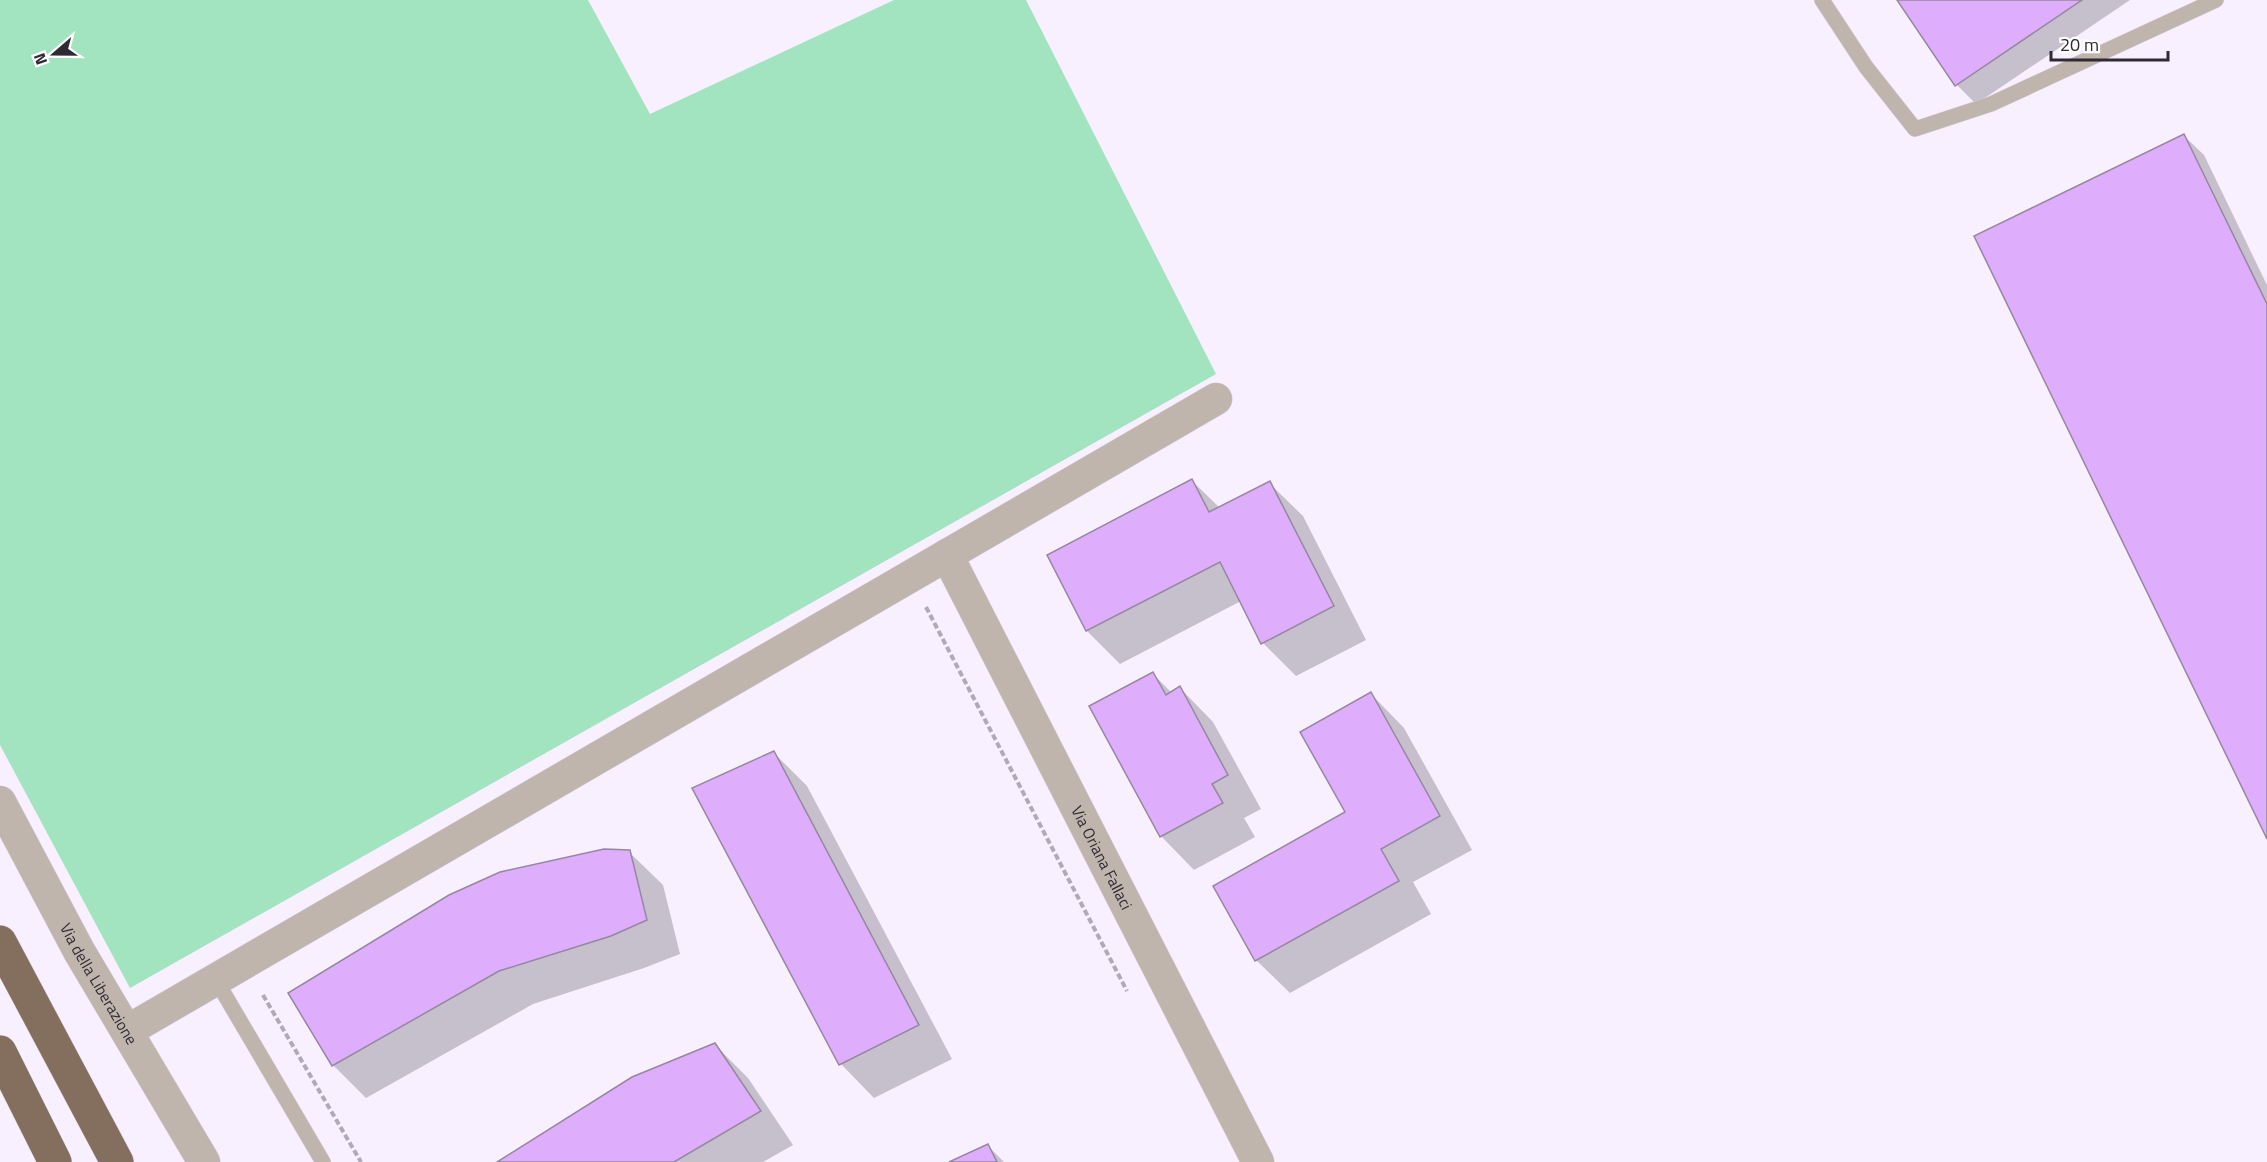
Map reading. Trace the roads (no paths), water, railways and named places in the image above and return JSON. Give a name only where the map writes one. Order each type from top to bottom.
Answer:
[{"type":"highway","points":[[0,942],[117,1162]]},
{"type":"highway","points":[[0,1052],[55,1162]]},
{"type":"street","points":[[127,1031],[1216,399]]},
{"type":"street","name":"Via Oriana Fallaci","points":[[947,555],[1258,1162]]},
{"type":"street","name":"Via della Liberazione","points":[[0,802],[79,951],[204,1162]]},
{"type":"lane","points":[[1822,0],[1866,67],[1915,129],[1991,104],[2216,0]]},
{"type":"lane","points":[[216,980],[323,1162]]}]
